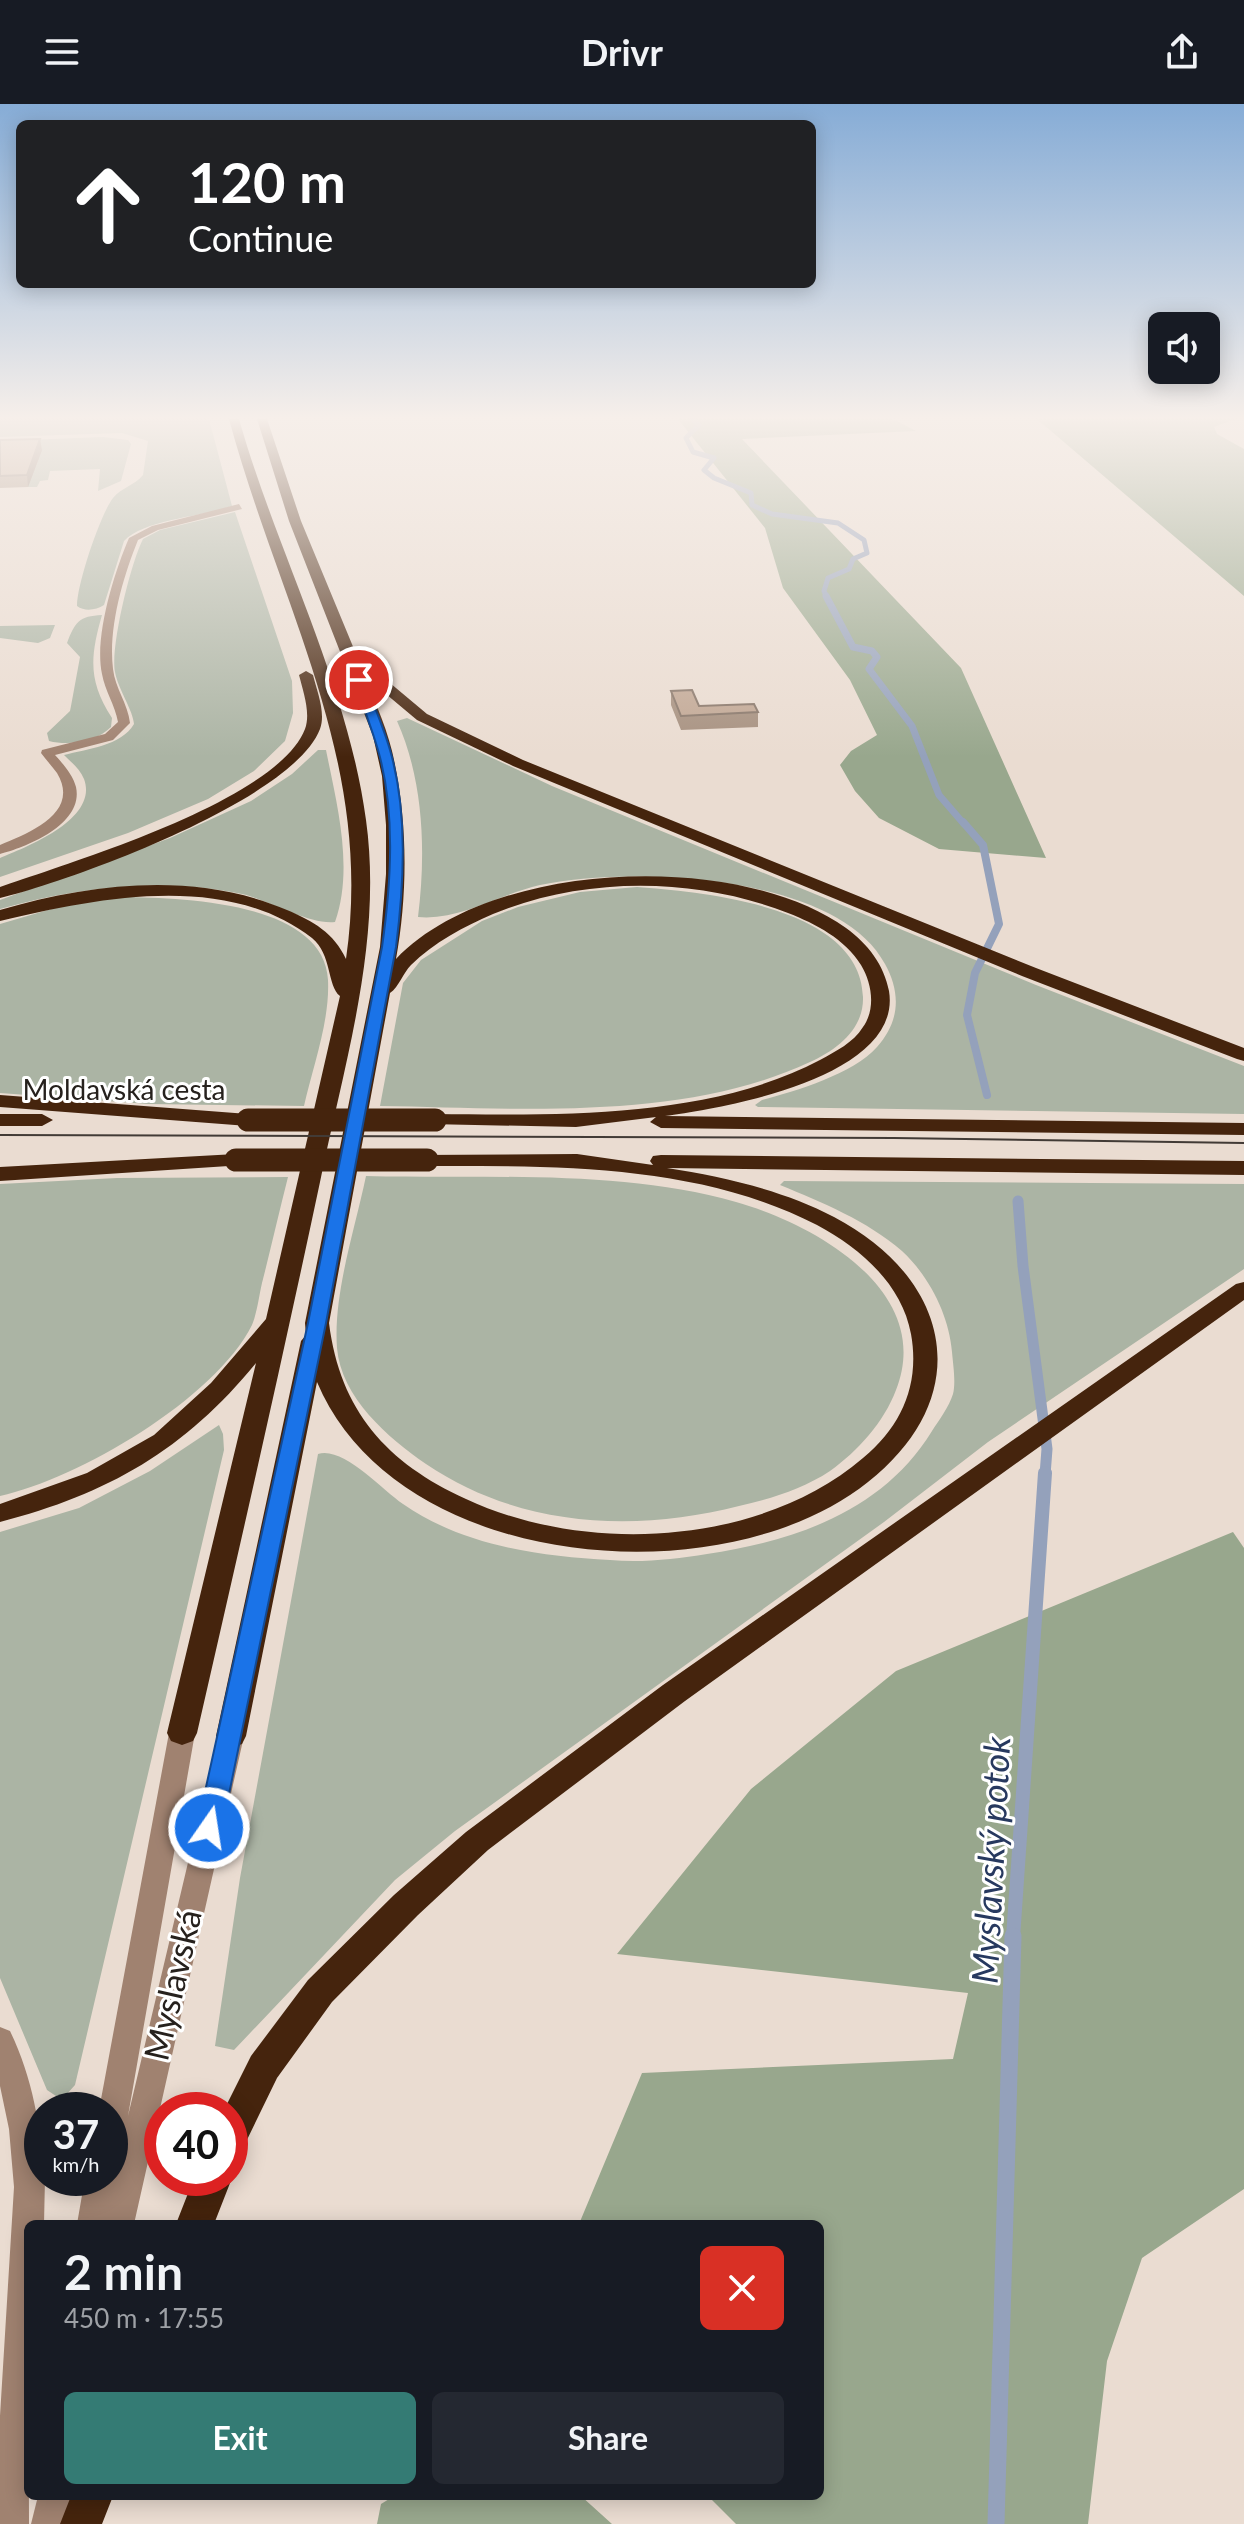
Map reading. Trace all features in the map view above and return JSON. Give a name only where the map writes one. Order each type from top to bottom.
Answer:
[{"type":"highway","name":"Myslavská","points":[[182,1733],[279,1318],[347,1009],[359,935],[361,887],[358,824],[350,772],[307,630],[270,532]]},
{"type":"highway","points":[[302,532],[382,744],[394,809],[396,897],[378,1008]]},
{"type":"highway","points":[[340,626],[366,665],[394,695],[422,717],[447,731],[578,788],[1029,972],[1244,1055]]},
{"type":"highway","points":[[0,893],[222,806],[296,755],[312,729],[313,704],[305,669],[307,630]]},
{"type":"highway","points":[[378,1008],[391,977],[404,960],[468,919],[505,902],[555,889],[626,882],[719,888],[798,910],[854,944],[877,976],[880,1009],[873,1026],[854,1048],[817,1070],[727,1099],[563,1121]]},
{"type":"highway","points":[[0,916],[53,902],[115,892],[187,893],[242,901],[288,917],[329,944],[342,974],[347,1009]]},
{"type":"highway","name":"Myslavská","points":[[231,1736],[317,1323],[378,1008]]},
{"type":"highway","points":[[0,1101],[248,1120],[1244,1129]]},
{"type":"highway","name":"Moldavská cesta","points":[[0,1120],[248,1120]]},
{"type":"highway","points":[[0,1160],[562,1160],[1244,1168]]},
{"type":"highway","points":[[0,1174],[236,1160]]},
{"type":"highway","points":[[317,1323],[318,1350],[325,1378],[350,1420],[384,1459],[418,1486],[458,1508],[509,1526],[561,1537],[653,1541],[706,1536],[759,1525],[802,1509],[850,1482],[871,1467],[908,1429],[925,1388],[928,1353],[924,1331],[907,1293],[884,1264],[860,1243],[811,1214],[742,1190],[684,1177],[562,1160]]},
{"type":"highway","points":[[248,2099],[264,2067],[320,1991],[406,1905],[477,1841],[674,1693],[1244,1289]]},
{"type":"highway","points":[[0,1513],[71,1489],[114,1469],[164,1439],[216,1393],[279,1318]]},
{"type":"highway","points":[[197,2220],[206,2196]]},
{"type":"highway","points":[[81,2524],[90,2500]]},
{"type":"street","points":[[0,850],[37,833],[69,807],[72,793],[70,782],[62,768],[47,753],[109,737],[124,723],[111,688],[105,657],[134,538],[147,532]]},
{"type":"street","name":"Myslavská","points":[[117,2092],[182,1733]]},
{"type":"street","name":"Myslavská","points":[[119,2220],[231,1736]]},
{"type":"street","points":[[0,2040],[18,2087],[27,2131],[28,2220]]},
{"type":"street","points":[[94,2220],[98,2196]]},
{"type":"street","points":[[11,2524],[24,2293]]},
{"type":"street","points":[[39,2524],[43,2500]]},
{"type":"street","points":[[49,2524],[55,2500]]},
{"type":"green space","points":[[97,532],[137,532],[124,541],[104,605],[90,610],[77,606]]},
{"type":"green space","points":[[156,532],[242,532],[292,681],[293,713],[285,741],[254,771],[208,799],[128,833],[0,877],[0,858],[58,829],[81,807],[86,793],[84,779],[64,755],[112,742],[134,724],[117,679],[114,660],[123,605],[143,539]]},
{"type":"green space","points":[[766,532],[831,532],[961,668],[1046,858],[939,849],[879,818],[855,791],[840,765],[851,751],[877,735],[850,680],[783,588]]},
{"type":"green space","points":[[1169,532],[1244,532],[1244,596]]},
{"type":"green space","points":[[102,615],[95,644],[94,668],[99,692],[112,718],[111,727],[82,742],[49,741],[47,733],[70,711],[80,657],[67,643],[76,625],[83,619]]},
{"type":"green space","points":[[55,625],[50,638],[38,643],[0,638],[0,626]]},
{"type":"green space","points":[[407,718],[552,786],[1036,985],[1244,1066],[1244,1114],[758,1107],[755,1105],[762,1100],[807,1086],[854,1065],[867,1057],[885,1037],[896,1007],[894,986],[885,964],[860,934],[823,911],[778,894],[728,883],[675,878],[578,879],[525,889],[449,915],[418,917],[422,868],[421,818],[413,768],[397,721]]},
{"type":"green space","points":[[318,750],[326,750],[342,836],[343,880],[335,922],[313,920],[242,894],[181,886],[89,890],[0,909],[0,900],[170,838],[251,801],[292,774]]},
{"type":"green space","points":[[637,887],[737,900],[774,910],[808,924],[836,942],[855,966],[863,997],[854,1028],[830,1051],[760,1081],[654,1103],[543,1109],[380,1106],[403,983],[421,960],[482,921],[518,907],[580,892]]},
{"type":"green space","points":[[124,897],[179,899],[246,909],[276,919],[302,934],[320,954],[328,980],[328,996],[304,1106],[148,1104],[0,1093],[0,924],[65,905]]},
{"type":"green space","points":[[366,1176],[552,1178],[646,1184],[736,1202],[767,1212],[831,1245],[860,1267],[883,1293],[898,1322],[904,1354],[891,1402],[860,1445],[830,1471],[786,1493],[762,1500],[699,1515],[618,1521],[578,1519],[499,1501],[462,1485],[411,1454],[369,1415],[347,1383],[340,1366],[338,1306]]},
{"type":"green space","points":[[288,1177],[254,1320],[234,1353],[208,1381],[141,1432],[67,1473],[0,1496],[0,1184],[117,1178]]},
{"type":"green space","points":[[784,1181],[1244,1184],[1244,1269],[988,1442],[884,1522],[455,1831],[395,1880],[234,2050],[215,2046],[240,1878],[318,1454],[339,1456],[426,1518],[476,1539],[529,1552],[646,1561],[772,1541],[834,1518],[889,1482],[912,1459],[941,1418],[953,1394],[954,1367],[947,1324],[929,1284],[902,1251],[874,1230],[780,1185]]},
{"type":"green space","points":[[219,1425],[224,1450],[75,2085],[69,2092],[50,2092],[0,1978],[0,1532],[79,1508],[150,1471]]},
{"type":"green space","points":[[1233,1532],[1244,1548],[1244,2189],[1142,2258],[1107,2361],[1088,2524],[736,2524],[712,2500],[824,2500],[824,2220],[581,2220],[642,2073],[953,2059],[968,1993],[617,1954],[751,1789],[896,1671]]},
{"type":"green space","points":[[388,2500],[585,2500],[612,2524],[377,2524],[381,2504]]},
{"type":"building","points":[[692,690],[699,706],[754,704],[758,712],[681,716],[671,691]]},
{"type":"waterway","name":"Myslavský potok","points":[[827,597],[824,591],[828,578],[849,569],[853,559],[867,553],[864,540],[852,532]]},
{"type":"waterway","name":"Myslavský potok","points":[[827,597],[853,647],[872,651],[877,657],[869,669],[912,726],[939,795],[964,824]]},
{"type":"waterway","name":"Myslavský potok","points":[[963,822],[983,845],[999,924],[975,973],[967,1015],[987,1095]]},
{"type":"waterway","name":"Myslavský potok","points":[[1018,1201],[1023,1266],[1047,1449],[1045,1475]]},
{"type":"waterway","name":"Myslavský potok","points":[[1013,1938],[1045,1473]]},
{"type":"waterway","name":"Myslavský potok","points":[[996,2524],[1013,1936]]},
{"type":"tram line","points":[[0,1135],[894,1138],[1244,1143]]},
{"type":"route","points":[[209,1828],[317,1323],[396,897],[394,809],[385,752],[359,680]]}]
